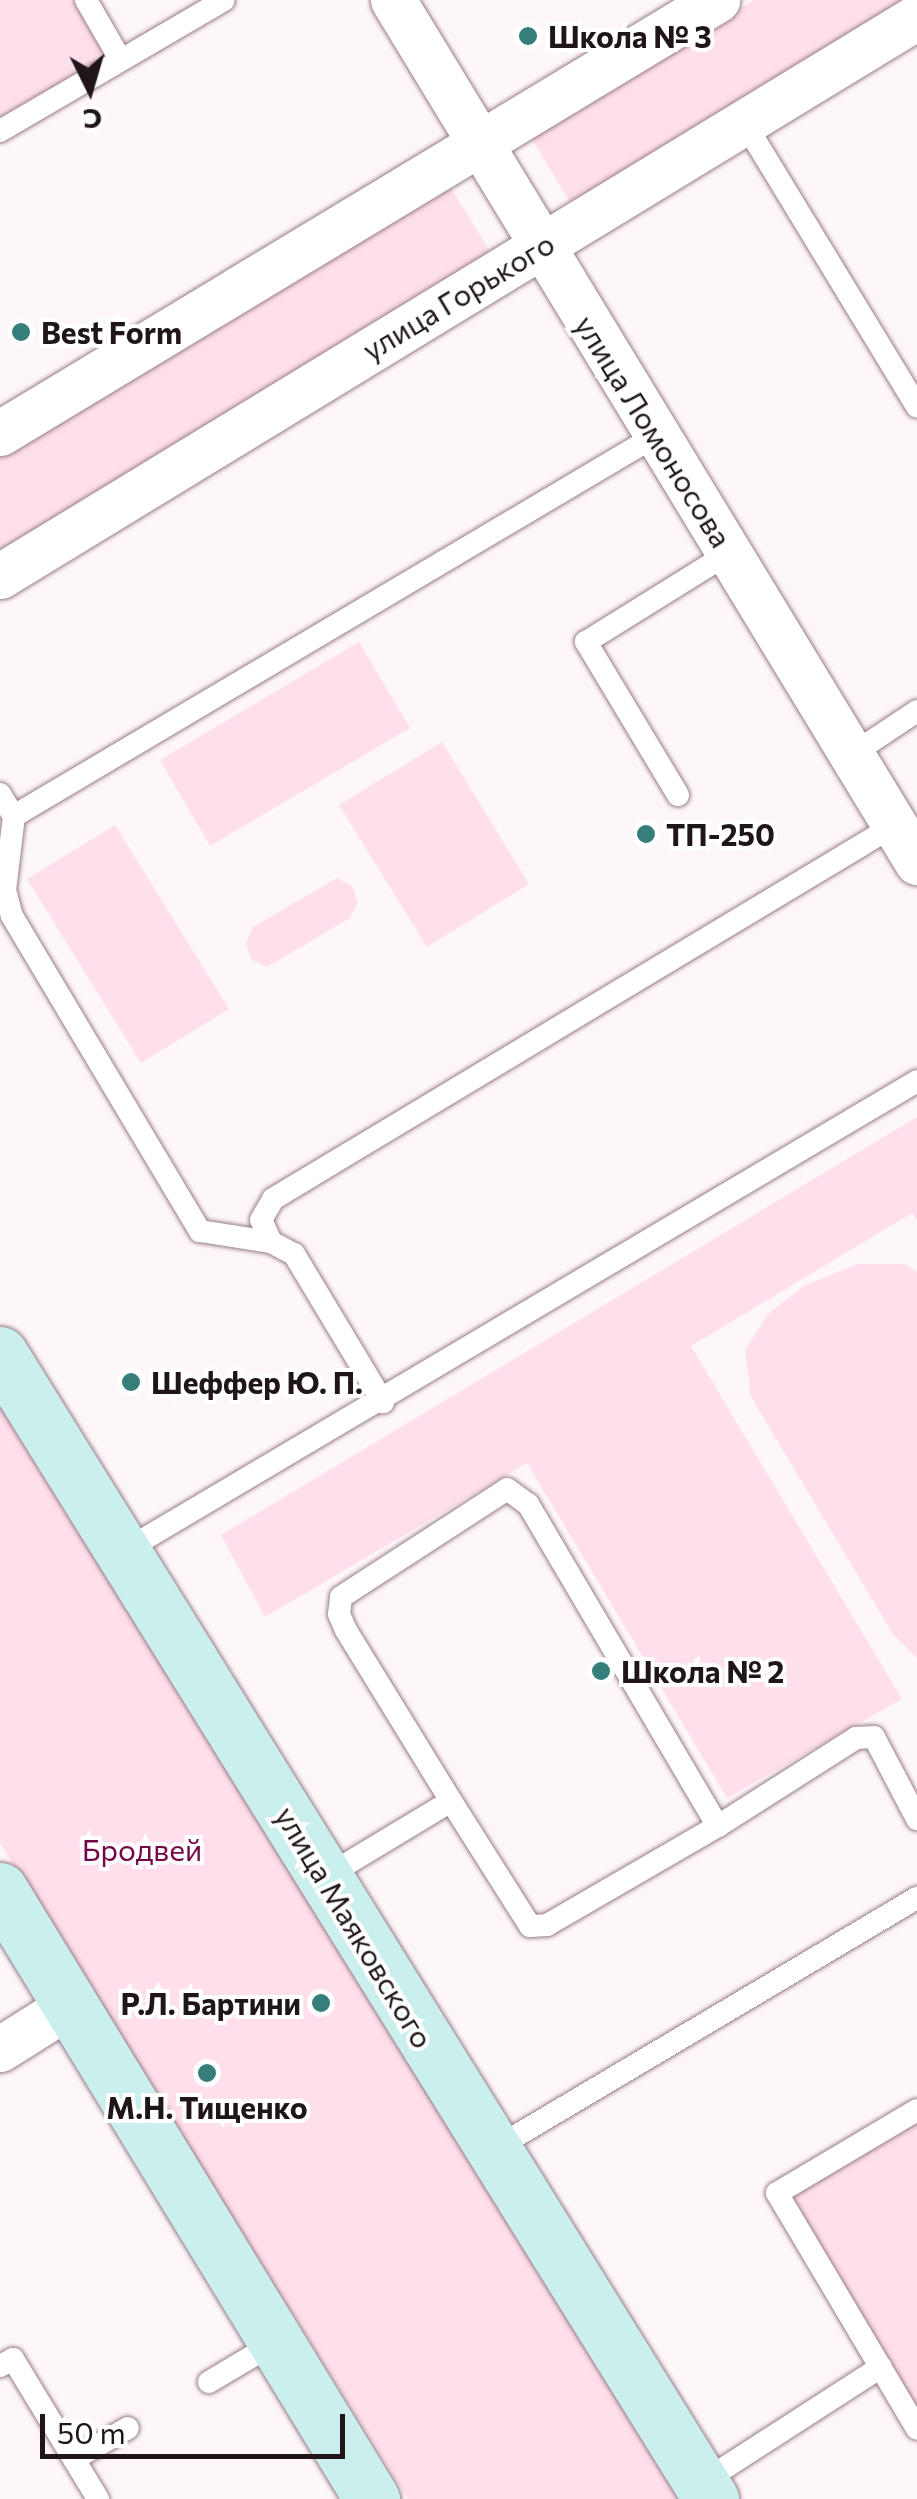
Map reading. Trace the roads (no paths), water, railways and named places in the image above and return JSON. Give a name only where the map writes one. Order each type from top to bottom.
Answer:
[{"type":"street","name":"улица Ломоносова","points":[[394,0],[906,843]]},
{"type":"street","points":[[0,433],[717,0]]},
{"type":"street","name":"улица Горького","points":[[0,576],[917,17]]},
{"type":"street","name":"улица Маяковского","points":[[0,1354],[706,2491]]},
{"type":"street","points":[[0,1890],[372,2499]]},
{"type":"street","points":[[0,2049],[70,2005]]},
{"type":"lane","points":[[86,0],[120,58]]},
{"type":"lane","points":[[0,131],[224,0]]},
{"type":"lane","points":[[744,122],[917,406]]},
{"type":"lane","points":[[14,816],[657,435]]},
{"type":"lane","points":[[678,795],[586,642],[729,553]]},
{"type":"lane","points":[[851,754],[917,711]]},
{"type":"lane","points":[[0,794],[14,816],[5,890],[12,916],[200,1232],[272,1242],[294,1254],[383,1402]]},
{"type":"lane","points":[[272,1242],[260,1220],[273,1198],[906,843]]},
{"type":"lane","points":[[124,1552],[383,1402],[917,1081]]},
{"type":"lane","points":[[718,1826],[528,1504],[507,1489],[341,1597],[338,1614],[346,1630],[530,1926],[548,1925],[718,1826],[856,1738],[874,1737],[917,1818]]},
{"type":"lane","points":[[325,1877],[451,1801]]},
{"type":"lane","points":[[492,2150],[917,1898]]},
{"type":"lane","points":[[917,2110],[777,2193],[917,2429]]},
{"type":"lane","points":[[209,2382],[276,2342]]},
{"type":"lane","points":[[0,2366],[14,2359],[98,2499]]},
{"type":"lane","points":[[706,2491],[880,2368]]},
{"type":"lane","points":[[74,2459],[128,2428]]},
{"type":"place","name":"Школа № 3","points":[[528,36]]},
{"type":"place","name":"Best Form","points":[[21,332]]},
{"type":"place","name":"ТП-250","points":[[646,834]]},
{"type":"place","name":"Шеффер Ю. П.","points":[[131,1382]]},
{"type":"place","name":"Школа № 2","points":[[601,1671]]},
{"type":"place","name":"Р.Л. Бартини","points":[[321,2003]]},
{"type":"place","name":"М.Н. Тищенко","points":[[207,2073]]},
{"type":"park label","name":"Бродвей","points":[[142,1849]]}]
